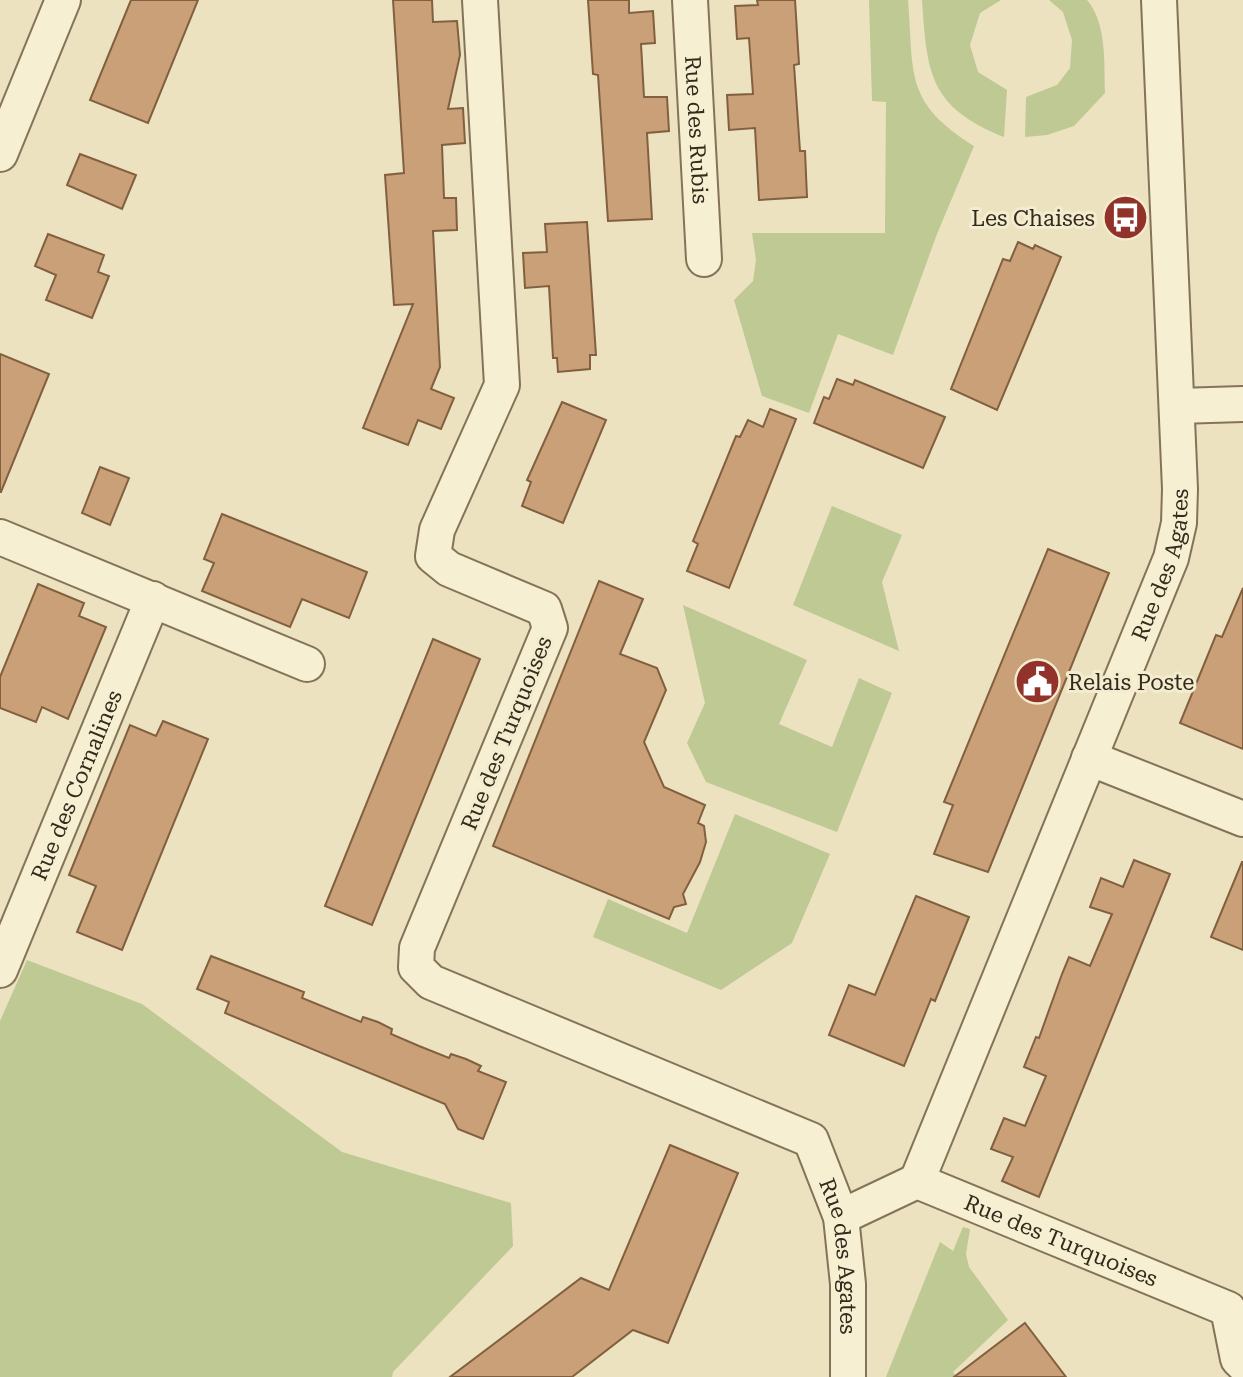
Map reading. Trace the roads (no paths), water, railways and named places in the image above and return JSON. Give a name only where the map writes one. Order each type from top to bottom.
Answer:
[{"type":"street","points":[[0,154],[63,0]]},
{"type":"street","name":"Rue des Turquoises","points":[[480,0],[502,385],[437,530],[433,556],[449,569],[544,609],[550,628],[417,948],[416,967],[431,982],[811,1140]]},
{"type":"street","name":"Rue des Rubis","points":[[690,0],[704,259]]},
{"type":"street","name":"Rue des Agates","points":[[917,1181],[1171,558],[1179,523],[1178,406],[1159,0]]},
{"type":"street","points":[[1178,406],[1243,404]]},
{"type":"street","points":[[0,537],[307,664]]},
{"type":"street","name":"Rue des Cornalines","points":[[2,959],[153,599]]},
{"type":"street","points":[[1089,758],[1243,819]]},
{"type":"street","name":"Rue des Agates","points":[[811,1140],[841,1217],[848,1284],[848,1377]]},
{"type":"street","points":[[841,1217],[917,1181]]},
{"type":"street","name":"Rue des Turquoises","points":[[917,1181],[1228,1309],[1238,1359],[1243,1364]]},
{"type":"place","name":"Les Chaises","points":[[1126,218]]},
{"type":"place","name":"Relais Poste","points":[[1037,682]]}]
